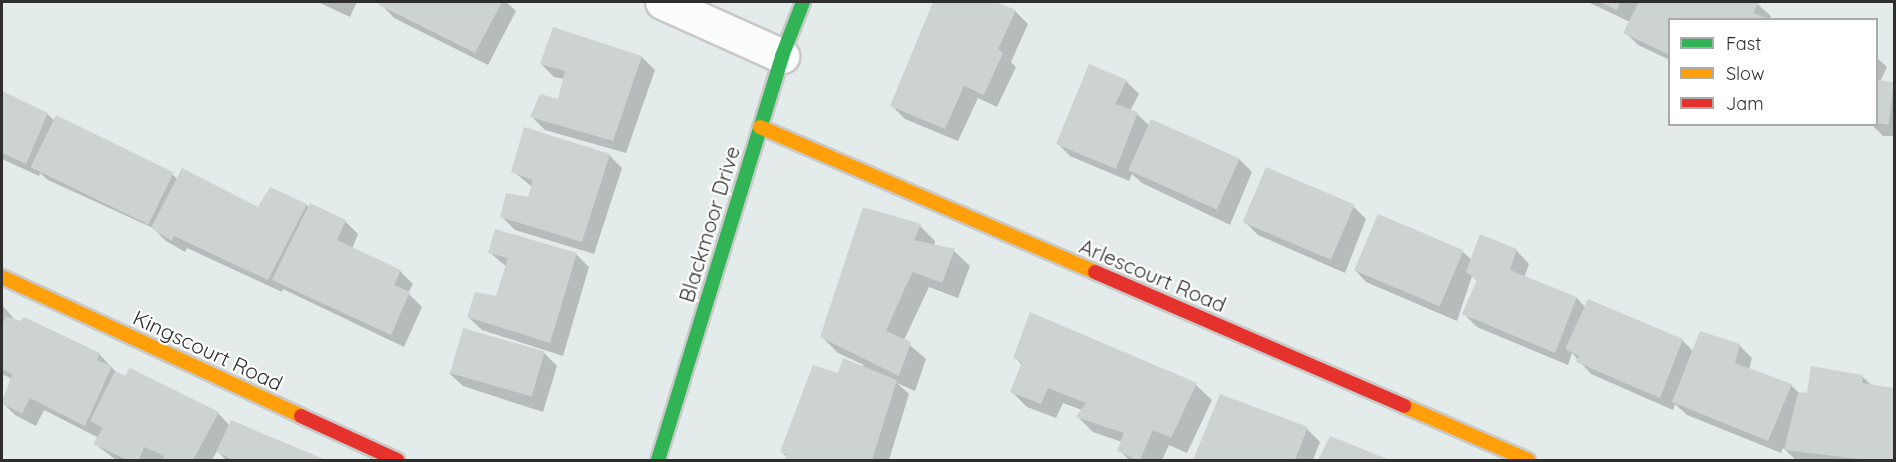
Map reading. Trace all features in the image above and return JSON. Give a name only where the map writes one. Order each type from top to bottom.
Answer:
[{"type":"street","points":[[662,2],[782,57]]},
{"type":"street","name":"Blackmoor Drive","points":[[658,460],[782,57],[803,2]]},
{"type":"street","name":"Arlescourt Road","points":[[760,127],[1528,460]]},
{"type":"street","name":"Kingscourt Road","points":[[2,277],[397,460]]},
{"type":"building","points":[[380,2],[502,2],[475,53],[379,5]]},
{"type":"building","points":[[933,2],[995,2],[1016,10],[998,49],[1003,53],[984,95],[964,86],[945,129],[890,106]]},
{"type":"building","points":[[1599,2],[1620,2],[1617,10]]},
{"type":"building","points":[[1639,2],[1759,2],[1753,13],[1766,18],[1668,18],[1668,54],[1623,33]]},
{"type":"building","points":[[553,27],[642,56],[613,141],[530,117],[540,94],[558,99],[565,71],[540,64]]},
{"type":"building","points":[[1089,64],[1127,80],[1115,104],[1138,112],[1116,169],[1056,144]]},
{"type":"building","points":[[1878,80],[1894,82],[1889,125],[1878,123]]},
{"type":"building","points":[[2,91],[48,113],[26,164],[2,153]]},
{"type":"building","points":[[56,115],[174,172],[148,225],[31,167]]},
{"type":"building","points":[[1151,119],[1240,158],[1217,210],[1128,170]]},
{"type":"building","points":[[524,127],[610,154],[582,242],[500,217],[506,193],[528,197],[533,180],[511,172]]},
{"type":"building","points":[[1266,167],[1354,205],[1331,260],[1243,222]]},
{"type":"building","points":[[182,168],[258,207],[270,187],[307,204],[268,280],[174,236],[172,241],[151,228]]},
{"type":"building","points":[[310,203],[346,220],[337,240],[401,270],[394,285],[410,292],[391,335],[272,280]]},
{"type":"building","points":[[863,207],[921,224],[914,240],[955,249],[942,283],[913,272],[886,331],[911,342],[899,376],[820,337]]},
{"type":"building","points":[[1378,214],[1464,250],[1440,306],[1354,270]]},
{"type":"building","points":[[495,229],[577,253],[550,343],[467,317],[475,292],[496,296],[508,258],[488,253]]},
{"type":"building","points":[[1480,234],[1517,249],[1510,270],[1577,297],[1555,353],[1462,314],[1477,280],[1466,272]]},
{"type":"building","points":[[1588,299],[1683,339],[1660,398],[1576,362],[1579,356],[1565,349]]},
{"type":"building","points":[[1030,312],[1197,383],[1171,438],[1153,430],[1140,460],[1137,460],[1117,451],[1124,433],[1076,417],[1086,403],[1048,388],[1041,404],[1010,392],[1022,362],[1013,358]]},
{"type":"building","points":[[6,316],[20,321],[24,317],[100,353],[97,360],[112,366],[85,426],[30,398],[22,414],[2,403],[12,374],[2,369],[2,325]]},
{"type":"building","points":[[463,328],[545,351],[532,397],[450,373]]},
{"type":"building","points":[[1700,331],[1740,344],[1735,363],[1792,384],[1768,441],[1672,402]]},
{"type":"building","points":[[843,358],[897,380],[872,460],[784,460],[787,454],[780,452],[813,365],[838,373]]},
{"type":"building","points":[[1811,366],[1863,375],[1862,383],[1894,388],[1893,460],[1867,460],[1784,450],[1798,392],[1807,393]]},
{"type":"building","points":[[130,368],[219,412],[193,460],[162,460],[164,456],[144,447],[139,460],[128,460],[93,444],[103,428],[90,421],[115,371],[125,376]]},
{"type":"building","points":[[1220,394],[1308,427],[1295,460],[1193,460]]},
{"type":"building","points":[[231,420],[326,460],[228,460],[229,458],[216,452]]},
{"type":"building","points":[[1330,436],[1390,460],[1318,460]]},
{"type":"traffic: fast","points":[[658,460],[782,56],[803,2]]},
{"type":"traffic: slow","points":[[760,127],[1095,272]]},
{"type":"traffic: slow","points":[[2,277],[301,416]]},
{"type":"traffic: slow","points":[[1404,406],[1528,460]]},
{"type":"traffic: jam","points":[[1095,272],[1404,406]]},
{"type":"traffic: jam","points":[[301,416],[397,460]]}]
